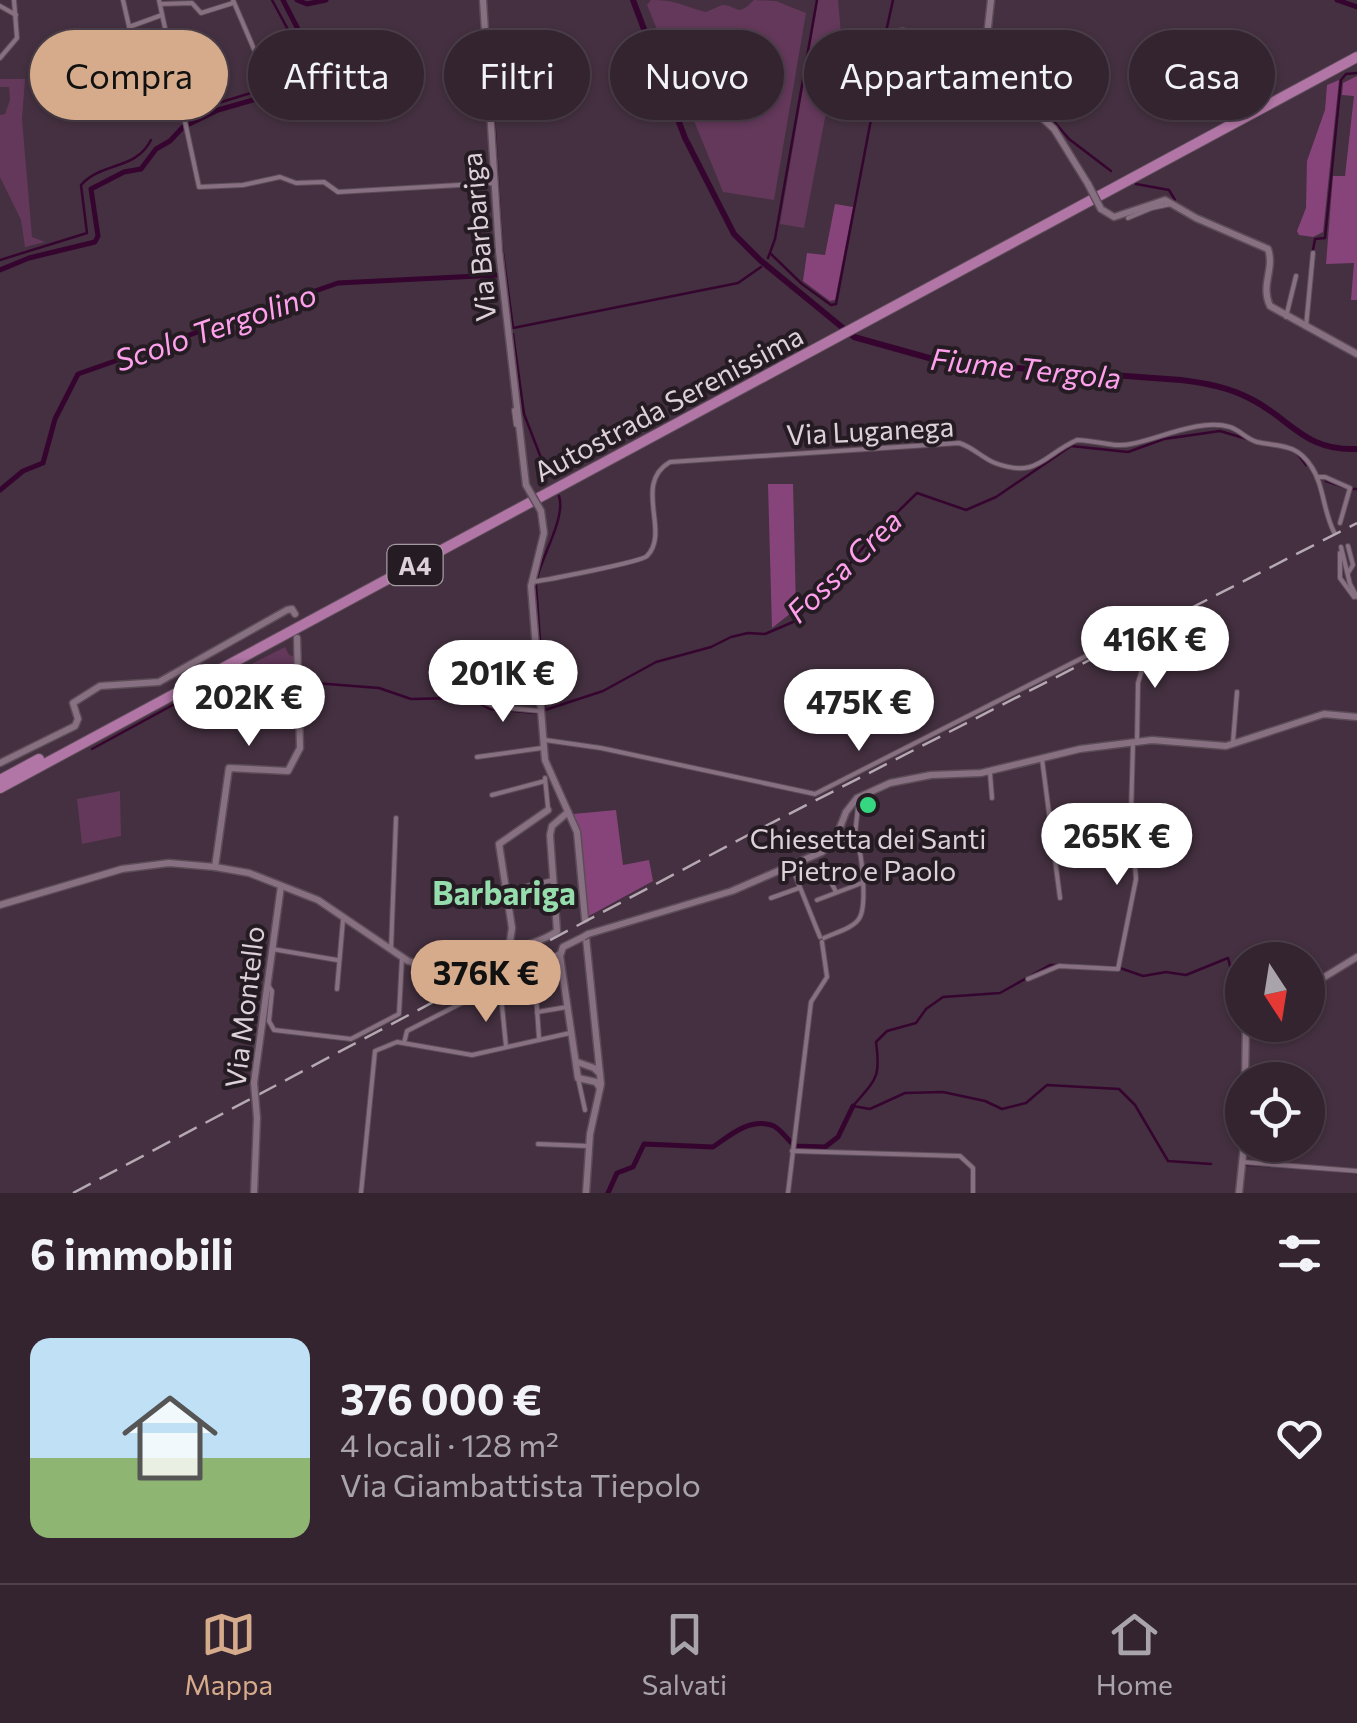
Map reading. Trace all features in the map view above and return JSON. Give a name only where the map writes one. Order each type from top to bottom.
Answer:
[{"type":"highway","name":"Autostrada Serenissima","points":[[869,316],[1357,49]]},
{"type":"highway","name":"Autostrada Serenissima","points":[[0,780],[1357,57]]},
{"type":"highway","name":"Autostrada Serenissima","points":[[0,788],[824,340]]},
{"type":"street","points":[[0,58],[17,38],[14,0]]},
{"type":"street","points":[[123,0],[130,30]]},
{"type":"street","name":"Via Barbariga","points":[[483,0],[494,184],[526,485],[540,511],[544,533],[531,582],[543,744],[546,768],[579,842],[585,920]]},
{"type":"street","points":[[987,30],[991,0]]},
{"type":"street","points":[[248,36],[233,1],[201,13],[195,4],[160,2],[200,187],[243,186],[283,177],[296,183],[327,182],[333,190],[494,184]]},
{"type":"street","points":[[0,6],[16,14]]},
{"type":"street","points":[[129,27],[163,15]]},
{"type":"street","points":[[0,38],[10,44]]},
{"type":"street","points":[[1044,120],[1054,129],[1101,209],[1114,217],[1158,201],[1175,203],[1196,218],[1268,249],[1271,260],[1264,285],[1272,308],[1357,354]]},
{"type":"street","points":[[1128,218],[1175,203]]},
{"type":"street","points":[[1306,327],[1314,253]]},
{"type":"street","points":[[1286,316],[1296,276]]},
{"type":"street","name":"Via Barbariga","points":[[516,425],[514,410],[518,410]]},
{"type":"street","name":"Via Luganega","points":[[531,582],[631,563],[646,556],[654,542],[653,482],[670,462],[959,443],[995,463],[1025,470],[1077,440],[1115,446],[1172,432],[1227,426],[1256,442],[1295,449],[1317,477],[1350,488],[1340,523]]},
{"type":"street","points":[[1317,477],[1325,514],[1334,532]]},
{"type":"street","points":[[1350,590],[1343,548],[1339,574],[1350,590],[1357,598]]},
{"type":"street","points":[[0,763],[75,726],[78,719],[73,703],[94,689],[159,682],[287,610],[292,609],[295,614]]},
{"type":"street","points":[[477,757],[543,744],[601,748],[815,794],[1084,658],[1122,631],[1135,634]]},
{"type":"street","points":[[215,867],[229,768],[288,771],[298,757],[296,638]]},
{"type":"street","points":[[1028,979],[1059,966],[1118,969],[1136,879],[1131,814],[1138,683],[1146,660],[1142,648]]},
{"type":"street","points":[[1232,744],[1236,692]]},
{"type":"street","points":[[472,697],[496,706],[540,711]]},
{"type":"street","points":[[832,844],[846,812],[857,798],[873,788],[926,776],[990,771],[1080,749],[1167,740],[1213,747],[1324,714],[1357,717]]},
{"type":"street","points":[[1042,758],[1060,898]]},
{"type":"street","points":[[990,771],[992,798]]},
{"type":"street","points":[[492,795],[545,779],[552,810],[560,821]]},
{"type":"street","points":[[510,948],[512,928],[499,844],[562,800]]},
{"type":"street","points":[[822,939],[860,918],[862,883],[855,835],[858,806]]},
{"type":"street","points":[[552,810],[568,812]]},
{"type":"street","points":[[0,904],[135,867],[215,867],[249,873],[318,900],[416,964],[445,963],[538,941],[557,931],[550,835],[568,812]]},
{"type":"street","points":[[391,950],[396,818]]},
{"type":"street","points":[[560,821],[575,826]]},
{"type":"street","points":[[585,1110],[570,1033],[560,953],[563,947],[586,936],[732,892],[855,835]]},
{"type":"street","points":[[788,1193],[811,1002],[826,977],[822,939],[791,866]]},
{"type":"street","points":[[510,890],[554,880]]},
{"type":"street","points":[[830,880],[836,892]]},
{"type":"street","points":[[816,900],[862,883]]},
{"type":"street","name":"Via Montello","points":[[254,1193],[254,1083],[281,886]]},
{"type":"street","points":[[771,898],[800,887]]},
{"type":"street","points":[[338,990],[344,915]]},
{"type":"street","points":[[586,936],[600,1074],[586,1193]]},
{"type":"street","points":[[272,950],[337,960]]},
{"type":"street","points":[[404,1043],[407,1032],[560,953]]},
{"type":"street","points":[[1325,976],[1357,957]]},
{"type":"street","points":[[267,984],[272,991],[269,1021],[274,1030],[351,1039],[399,1014],[402,958]]},
{"type":"street","points":[[528,984],[529,992],[536,994],[540,1040]]},
{"type":"street","points":[[502,1006],[506,1048]]},
{"type":"street","points":[[537,1012],[567,1008]]},
{"type":"street","points":[[360,1193],[375,1051],[391,1043],[404,1043],[466,1055],[570,1033]]},
{"type":"street","points":[[578,1076],[597,1055]]},
{"type":"street","points":[[575,1061],[600,1074]]},
{"type":"street","points":[[581,1091],[600,1074]]},
{"type":"street","points":[[578,1076],[600,1088]]},
{"type":"street","points":[[538,1144],[589,1146]]},
{"type":"street","points":[[793,1147],[960,1156],[974,1168],[973,1193]]},
{"type":"street","points":[[1239,1193],[1243,1163],[1357,1171]]},
{"type":"shaded area","points":[[651,0],[706,12],[722,5],[741,10],[754,0],[776,1],[806,13],[774,200],[723,192],[694,120],[784,120],[784,30],[657,30],[647,5]]},
{"type":"shaded area","points":[[818,0],[838,0],[841,30],[813,30]]},
{"type":"shaded area","points":[[1357,76],[1357,300],[1351,300],[1354,263],[1326,264],[1333,176],[1345,176],[1354,96],[1342,95],[1343,83]]},
{"type":"shaded area","points":[[0,79],[25,79],[22,119],[32,237],[45,242],[25,247],[21,220],[0,177],[0,115],[5,114],[10,100],[9,87],[0,87]]},
{"type":"shaded area","points":[[1339,80],[1323,232],[1313,237],[1299,235],[1306,208],[1307,161],[1325,110],[1327,85]]},
{"type":"shaded area","points":[[804,83],[804,120],[825,120],[804,228],[780,224]]},
{"type":"shaded area","points":[[835,204],[853,207],[835,300],[830,301],[803,281],[807,253],[825,255]]},
{"type":"shaded area","points":[[768,484],[793,484],[796,609],[772,628]]},
{"type":"shaded area","points":[[285,647],[289,655],[296,657],[296,679],[212,684]]},
{"type":"shaded area","points":[[120,791],[121,836],[82,844],[77,799]]},
{"type":"shaded area","points":[[616,810],[623,865],[649,860],[653,881],[587,917],[581,835],[573,814]]},
{"type":"waterway","points":[[228,100],[312,74],[272,0]]},
{"type":"waterway","points":[[0,270],[29,258],[95,242],[98,236],[91,189],[124,172],[141,169],[156,149],[183,127],[218,110],[320,81],[321,74],[283,0]]},
{"type":"waterway","points":[[297,0],[307,4],[326,0]]},
{"type":"waterway","name":"Fiume Tergola","points":[[633,0],[685,138],[734,234],[854,337],[947,363],[1208,384],[1251,399],[1311,440],[1357,449]]},
{"type":"waterway","points":[[768,258],[775,239],[817,0]]},
{"type":"waterway","points":[[886,30],[893,0]]},
{"type":"waterway","points":[[1337,0],[1357,7]]},
{"type":"waterway","points":[[1313,250],[1315,239],[1325,238],[1341,80],[1346,74],[1357,73]]},
{"type":"waterway","name":"Scolo Tergolino","points":[[494,120],[502,246],[513,328],[738,283],[761,267]]},
{"type":"waterway","points":[[771,254],[802,284],[831,305],[836,304],[871,120]]},
{"type":"waterway","points":[[1053,120],[1069,139],[1111,171]]},
{"type":"waterway","points":[[0,260],[87,233],[81,185],[99,172],[136,157],[151,140]]},
{"type":"waterway","points":[[1136,184],[1169,190],[1175,200]]},
{"type":"waterway","name":"Scolo Tergolino","points":[[0,490],[23,471],[43,463],[55,419],[78,374],[338,283],[498,275]]},
{"type":"waterway","name":"Fossa Crea","points":[[513,334],[524,414],[548,476]]},
{"type":"waterway","name":"Fossa Crea","points":[[545,710],[603,691],[656,662],[711,647],[731,637],[765,634],[793,622],[917,493],[966,510],[996,497],[1071,446],[1128,452],[1164,439],[1220,431],[1270,446]]},
{"type":"waterway","name":"Fossa Crea","points":[[1297,453],[1306,465]]},
{"type":"waterway","name":"Fossa Crea","points":[[1326,481],[1346,488]]},
{"type":"waterway","name":"Fossa Crea","points":[[537,579],[559,515],[559,496]]},
{"type":"waterway","name":"Fossa Crea","points":[[536,585],[545,709]]},
{"type":"waterway","points":[[92,749],[204,688],[295,682]]},
{"type":"waterway","points":[[302,682],[379,688],[411,699],[457,698],[490,709],[536,713]]},
{"type":"waterway","points":[[21,756],[67,733]]},
{"type":"waterway","points":[[1325,973],[1357,954]]},
{"type":"waterway","points":[[1120,968],[1143,976],[1166,972],[1186,975],[1225,959]]},
{"type":"waterway","points":[[1072,965],[1050,965],[1000,993],[943,997],[926,1009],[916,1023],[887,1031],[876,1042],[875,1077],[853,1106],[870,1109],[905,1093],[943,1092],[1002,1109],[1026,1103],[1047,1085],[1119,1089],[1135,1105],[1168,1161],[1211,1164]]},
{"type":"waterway","points":[[1085,966],[1116,967]]},
{"type":"waterway","points":[[608,1193],[617,1173],[633,1167],[644,1144],[713,1147],[740,1129],[763,1123],[777,1128],[795,1146],[825,1147],[838,1137],[853,1106]]},
{"type":"waterway","points":[[1245,1165],[1261,1165]]},
{"type":"waterway","points":[[1309,1168],[1357,1173]]},
{"type":"railway","points":[[73,1193],[752,833],[1357,523]]},
{"type":"place","name":"Chiesetta dei Santi Pietro e Paolo","points":[[868,805]]},
{"type":"district","name":"Barbariga","points":[[504,892]]}]
